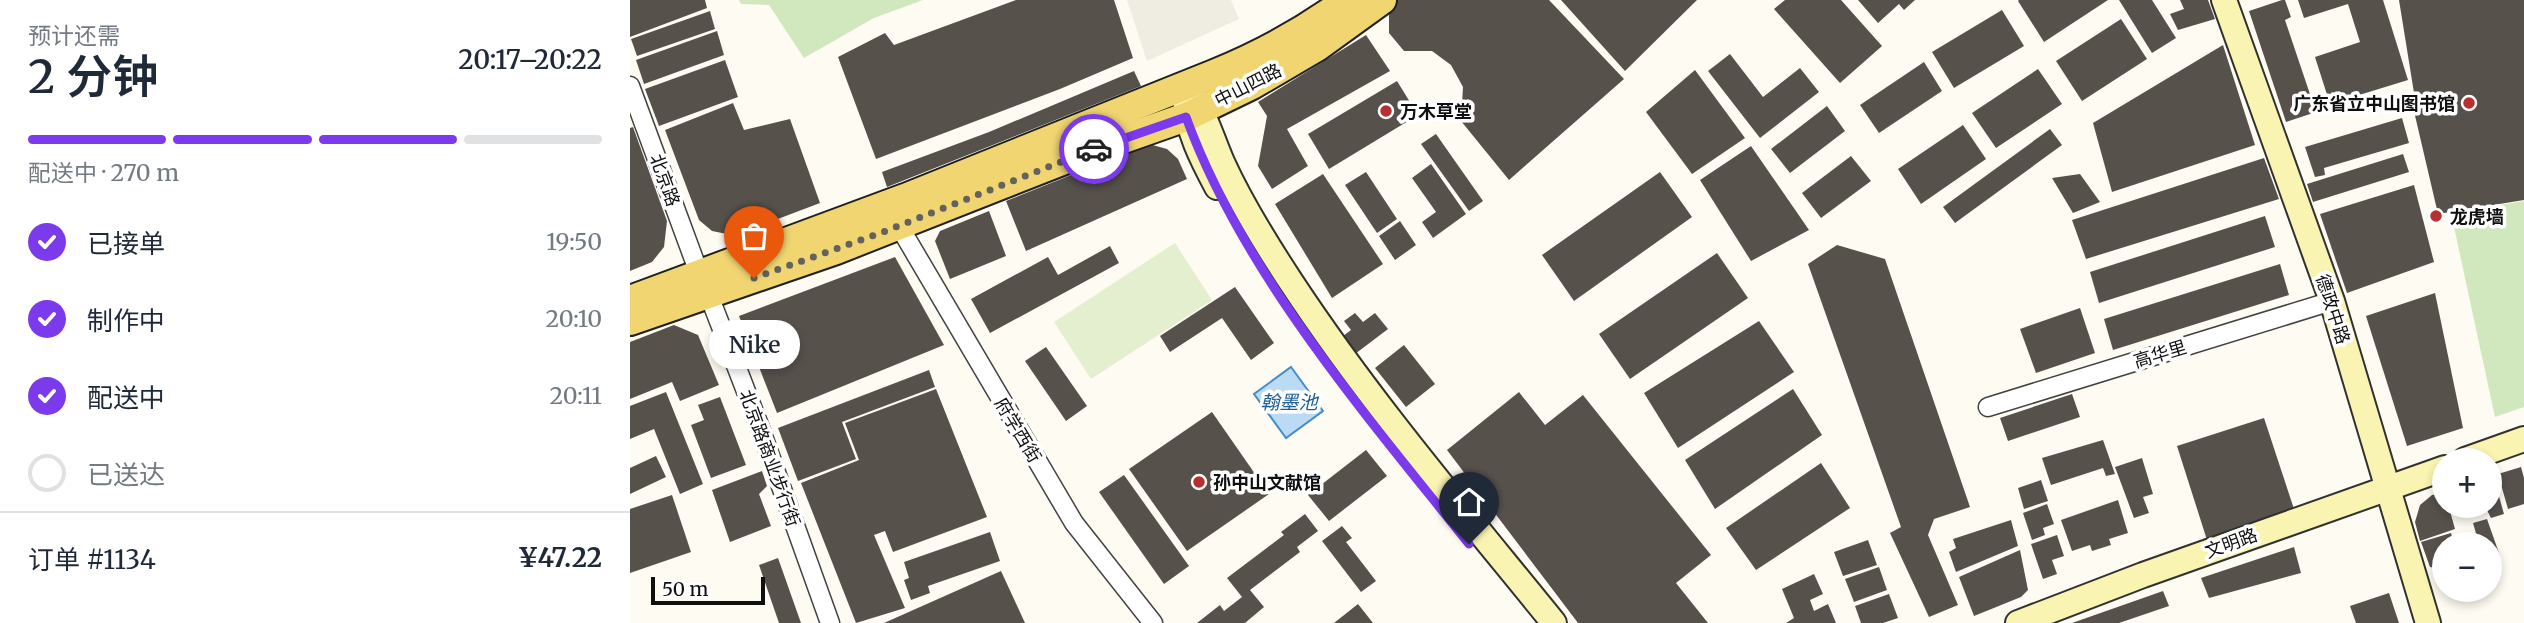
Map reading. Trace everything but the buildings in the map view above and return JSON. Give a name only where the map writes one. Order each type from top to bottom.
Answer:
[{"type":"main road","name":"中山四路","points":[[704,283],[769,274],[1072,158],[1191,104],[1261,53],[1347,0]]},
{"type":"main road","name":"中山四路","points":[[704,283],[916,194],[1252,85],[1307,54],[1382,0]]},
{"type":"main road","name":"德政中路","points":[[2224,0],[2332,300],[2428,623]]},
{"type":"main road","points":[[1191,104],[1205,163],[1300,324],[1412,472],[1535,623]]},
{"type":"main road","points":[[1191,104],[1236,191],[1319,325],[1419,457],[1554,623]]},
{"type":"main road","points":[[630,300],[704,283]]},
{"type":"main road","points":[[630,321],[704,283]]},
{"type":"main road","points":[[2499,448],[2524,439]]},
{"type":"main road","points":[[2502,464],[2524,456]]},
{"type":"main road","name":"文明路","points":[[2053,623],[2389,496],[2432,474]]},
{"type":"main road","name":"文明路","points":[[2018,623],[2143,575],[2389,496],[2432,487]]},
{"type":"street","name":"北京路","points":[[630,86],[704,283]]},
{"type":"street","name":"府学西街","points":[[898,226],[1074,523],[1153,623]]},
{"type":"street","name":"北京路商业步行街","points":[[704,283],[759,425],[830,623]]},
{"type":"street","name":"高华里","points":[[1988,407],[2332,300]]},
{"type":"green space","points":[[739,0],[923,0],[874,18],[804,58],[769,5],[741,4]]},
{"type":"green space","points":[[2524,201],[2524,407],[2495,417],[2451,213]]},
{"type":"green space","points":[[1175,243],[1212,300],[1091,379],[1054,322]]},
{"type":"shaded area","points":[[1127,0],[1231,0],[1239,19],[1147,61]]},
{"type":"water","name":"翰墨池","points":[[1291,367],[1323,411],[1286,438],[1254,394]]},
{"type":"way so far","points":[[754,278],[836,250],[1094,149]]},
{"type":"place","name":"广东省立中山图书馆","points":[[2469,103]]},
{"type":"place","name":"万木草堂","points":[[1386,111]]},
{"type":"place","name":"龙虎墙","points":[[2436,216]]},
{"type":"place","name":"Nike","points":[[754,278]]},
{"type":"place","name":"孙中山文献馆","points":[[1199,482]]},
{"type":"route","points":[[1094,149],[1186,117],[1220,192],[1277,290],[1344,385],[1469,544]]}]
